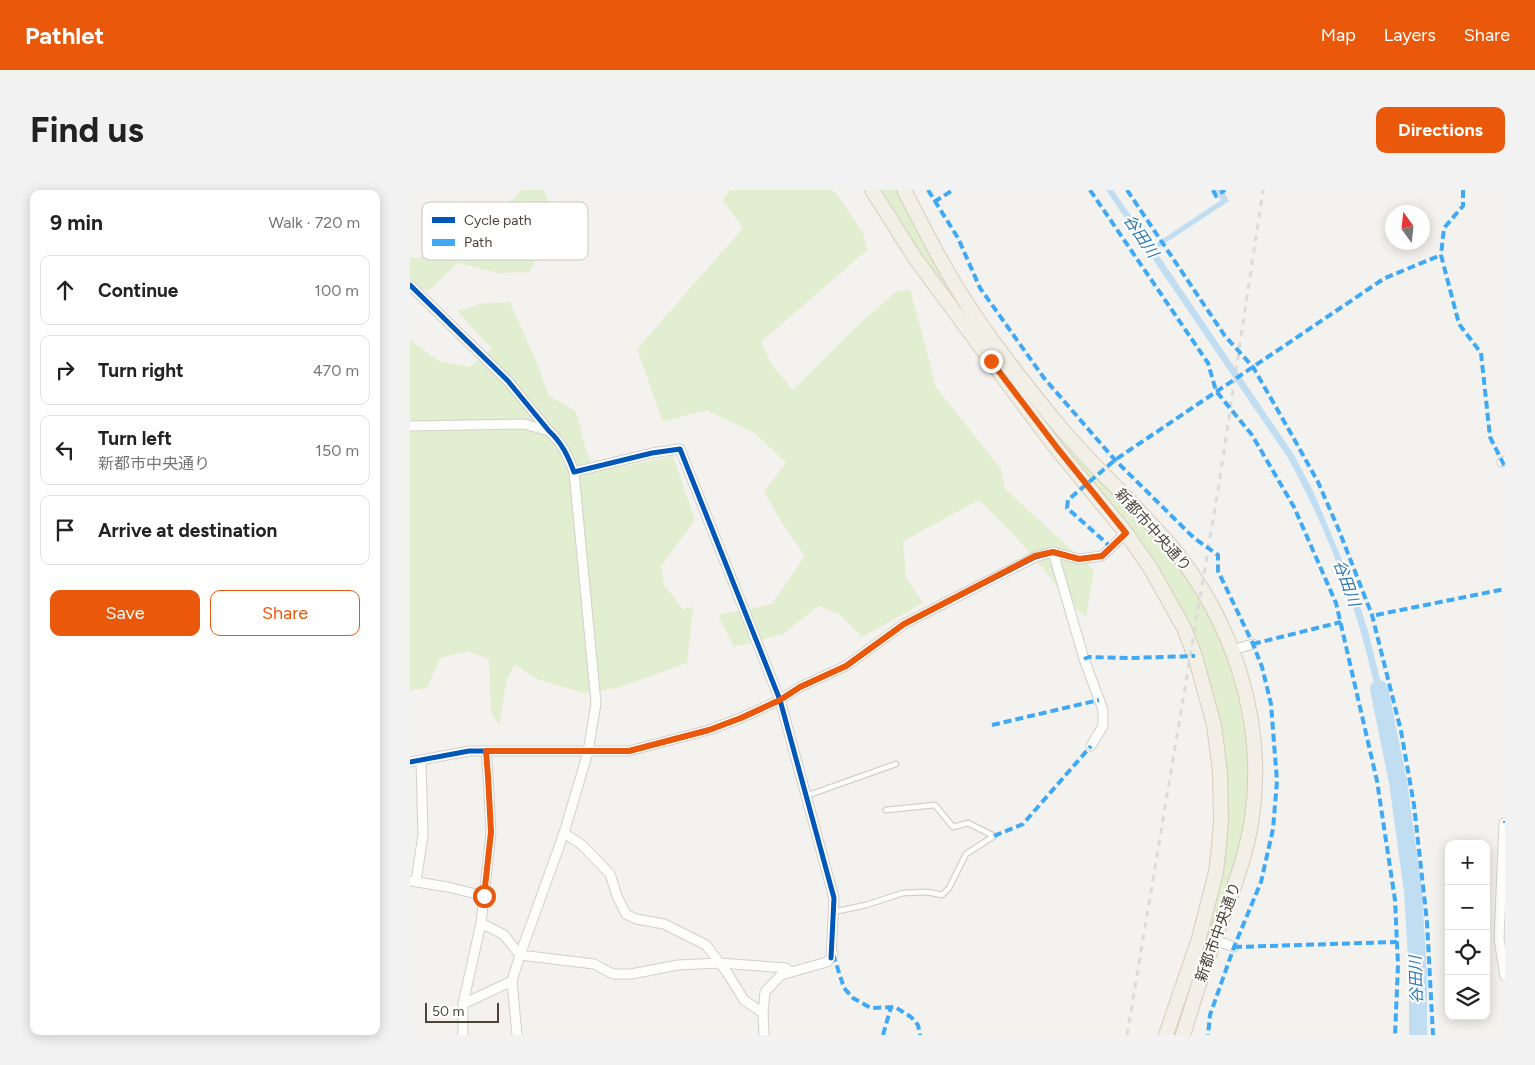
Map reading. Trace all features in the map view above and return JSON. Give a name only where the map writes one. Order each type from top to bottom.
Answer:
[{"type":"main road","name":"新都市中央通り","points":[[872,190],[916,258],[991,361],[1058,449],[1126,533],[1151,569],[1184,628],[1195,656],[1214,725],[1220,772],[1221,820],[1216,872],[1199,938],[1166,1035]]},
{"type":"main road","name":"新都市中央通り","points":[[904,190],[953,281],[989,335],[1056,422],[1096,468],[1170,545],[1194,577],[1214,610],[1238,664],[1247,700],[1252,732],[1254,765],[1252,817],[1244,859],[1183,1035]]},
{"type":"street","points":[[410,285],[508,381],[549,431],[557,438],[568,454],[574,472],[596,703],[588,752],[564,834],[512,982],[517,1035]]},
{"type":"street","points":[[410,426],[524,424],[549,431]]},
{"type":"street","points":[[574,472],[652,453],[680,449],[780,700],[834,898],[832,956],[827,962],[781,974],[765,992],[763,1012],[764,1035]]},
{"type":"street","points":[[410,762],[469,751],[629,751],[709,730],[780,700],[800,687],[846,666],[904,624],[1035,556],[1053,552],[1079,559],[1102,556],[1126,533]]},
{"type":"street","points":[[1053,552],[1084,659],[1103,710],[1103,726],[1091,746]]},
{"type":"street","points":[[1232,650],[1253,644]]},
{"type":"street","points":[[463,1035],[463,1004],[481,923],[491,832],[486,751]]},
{"type":"street","points":[[421,761],[423,835],[413,881],[484,896]]},
{"type":"street","points":[[1504,822],[1499,939],[1505,976]]},
{"type":"street","points":[[564,834],[582,845],[610,874],[617,896],[626,914],[636,919],[664,924],[706,945],[744,1000],[763,1012]]},
{"type":"street","points":[[481,923],[504,935],[520,955],[594,964],[613,974],[632,974],[678,965],[720,963],[786,968],[791,972]]},
{"type":"street","points":[[1215,940],[1234,948]]},
{"type":"street","points":[[463,1004],[512,982]]},
{"type":"lane","points":[[806,796],[896,764]]},
{"type":"lane","points":[[833,912],[866,905],[903,893],[927,892],[942,895],[949,888],[966,854],[994,836],[968,823],[953,827],[935,805],[886,810]]},
{"type":"green space","points":[[544,190],[548,202],[509,202],[521,191]]},
{"type":"green space","points":[[730,190],[832,190],[863,233],[867,250],[761,342],[772,365],[793,390],[858,325],[897,291],[910,290],[935,386],[1001,469],[1005,489],[1094,570],[1086,617],[1079,612],[1015,536],[979,500],[903,541],[906,578],[923,603],[862,637],[839,614],[818,606],[783,634],[734,647],[718,615],[772,604],[805,556],[764,492],[786,462],[753,432],[706,410],[663,422],[637,349],[743,228],[723,201]]},
{"type":"green space","points":[[879,190],[896,190],[929,253],[973,325],[1071,449],[1187,575],[1221,637],[1240,697],[1249,754],[1249,791],[1245,828],[1238,859],[1177,1035],[1172,1035],[1227,831],[1227,795],[1222,728],[1204,662],[1189,625],[1067,451],[922,257]]},
{"type":"green space","points":[[410,257],[422,257],[422,260],[535,260],[529,272],[498,273],[458,263],[429,290],[410,288]]},
{"type":"green space","points":[[510,302],[549,396],[576,411],[586,450],[596,472],[673,456],[695,520],[661,566],[664,585],[683,609],[693,607],[687,663],[617,688],[583,693],[537,679],[515,665],[507,679],[499,725],[491,712],[489,659],[468,651],[440,658],[427,688],[410,690],[410,340],[439,361],[469,367],[492,349],[457,311],[484,303]]},
{"type":"water","points":[[1106,190],[1113,190],[1152,246],[1221,200],[1215,190],[1223,190],[1229,201],[1155,250],[1294,455],[1313,491],[1354,588],[1368,631],[1388,711],[1381,712],[1366,651],[1347,590],[1313,506],[1288,458]]},
{"type":"waterway","name":"谷田川","points":[[1379,689],[1398,782],[1413,891],[1418,975],[1418,1035]]},
{"type":"railway","points":[[1127,1035],[1219,484],[1263,190]]},
{"type":"marked path","points":[[928,190],[958,238],[980,288],[1044,378],[1115,460],[1194,538],[1218,555],[1218,571],[1262,667],[1271,704],[1277,781],[1273,829],[1261,882],[1234,947],[1210,1015],[1208,1035]]},
{"type":"marked path","points":[[934,202],[953,190]]},
{"type":"marked path","points":[[1090,190],[1208,363],[1216,391],[1252,435],[1294,507],[1336,603],[1377,781],[1395,900],[1398,965],[1395,1035]]},
{"type":"marked path","points":[[1127,190],[1225,336],[1253,367],[1318,482],[1372,615],[1401,731],[1414,805],[1427,922],[1433,1035]]},
{"type":"marked path","points":[[1213,190],[1216,196],[1225,190]]},
{"type":"marked path","points":[[1463,190],[1463,206],[1444,228],[1441,255],[1459,324],[1481,353],[1490,437],[1505,467]]},
{"type":"marked path","points":[[1112,548],[1067,508],[1068,500],[1115,460],[1385,278],[1441,255]]},
{"type":"marked path","points":[[1376,615],[1505,589]]},
{"type":"marked path","points":[[1253,644],[1341,622]]},
{"type":"marked path","points":[[1084,659],[1089,657],[1195,656]]},
{"type":"marked path","points":[[992,725],[1099,700]]},
{"type":"marked path","points":[[994,836],[1023,824],[1091,746]]},
{"type":"marked path","points":[[1234,947],[1397,942]]},
{"type":"marked path","points":[[833,954],[844,988],[853,998],[871,1008],[895,1007],[911,1017],[918,1025],[920,1035]]},
{"type":"marked path","points":[[883,1035],[891,1007]]},
{"type":"cycle path","points":[[410,285],[508,381],[558,440],[574,472],[652,453],[680,449],[780,700],[834,898],[831,958]]},
{"type":"cycle path","points":[[410,762],[469,751],[629,751],[709,730],[780,700],[800,687],[846,666],[904,624],[1035,557],[1053,552],[1079,559],[1102,556],[1126,533]]},
{"type":"route","points":[[484,896],[491,832],[486,751],[629,751],[709,730],[780,700],[800,687],[846,666],[904,624],[1035,556],[1053,552],[1079,559],[1102,556],[1112,548],[1126,533],[1058,449],[991,361]]}]
